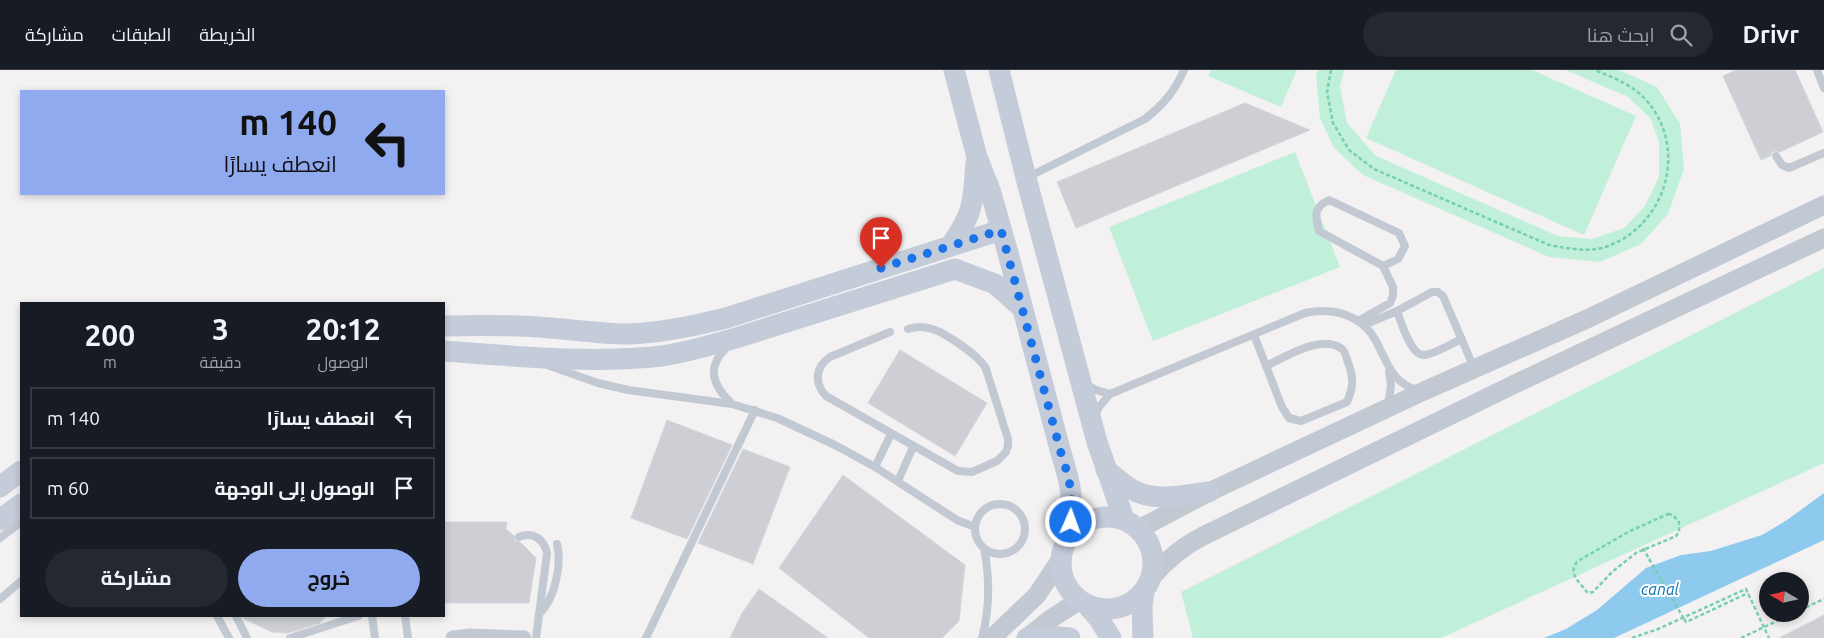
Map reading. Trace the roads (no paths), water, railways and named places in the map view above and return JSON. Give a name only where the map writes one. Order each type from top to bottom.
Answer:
[{"type":"main road","points":[[954,70],[977,157],[990,190],[1070,480],[1073,508],[1069,536]]},
{"type":"main road","points":[[999,70],[1097,442],[1106,470],[1131,524]]},
{"type":"main road","points":[[951,245],[965,226],[973,204],[977,157]]},
{"type":"main road","points":[[445,326],[515,326],[627,334],[677,329],[726,318],[1001,230]]},
{"type":"main road","points":[[445,352],[626,359],[682,352],[736,338],[955,269],[995,284],[1021,307]]},
{"type":"main road","points":[[1106,470],[1132,490],[1158,498],[1209,492]]},
{"type":"main road","points":[[0,487],[20,472]]},
{"type":"main road","points":[[0,520],[20,505]]},
{"type":"main road","points":[[1111,638],[1099,619],[1071,592],[1065,583],[1061,571],[1061,560],[1063,547],[1077,527],[1087,520],[1112,516],[1131,524],[1146,537],[1153,558],[1142,608],[1143,638]]},
{"type":"main road","points":[[1083,603],[1099,609],[1124,606],[1135,600],[1147,585]]},
{"type":"main road","points":[[1027,638],[1048,636],[1070,638]]},
{"type":"street","points":[[1131,524],[1158,520],[1209,492],[1474,368],[1587,319],[1824,205]]},
{"type":"street","points":[[1147,585],[1169,558],[1198,538],[1547,368],[1824,238]]},
{"type":"street","points":[[1547,368],[1544,353],[1548,344],[1587,319]]},
{"type":"street","points":[[992,638],[1037,594],[1061,560]]},
{"type":"street","points":[[1027,638],[1052,618],[1083,603]]},
{"type":"street","points":[[453,638],[470,636],[524,638]]},
{"type":"lane","points":[[1026,178],[1145,119],[1164,103],[1172,93],[1184,70]]},
{"type":"lane","points":[[1817,70],[1824,88]]},
{"type":"lane","points":[[1776,156],[1782,165],[1789,168],[1824,153]]},
{"type":"lane","points":[[1361,323],[1390,303],[1394,287],[1383,266],[1319,231],[1315,215],[1321,204],[1329,200],[1399,233],[1404,246],[1398,259],[1383,266]]},
{"type":"lane","points":[[1361,323],[1397,311],[1432,292],[1438,292],[1444,296],[1474,368]]},
{"type":"lane","points":[[1092,422],[1099,407],[1110,394],[1254,334],[1319,310],[1346,314],[1361,323],[1376,341],[1389,369],[1400,382],[1415,390],[1424,391]]},
{"type":"lane","points":[[1397,311],[1416,353],[1424,355],[1462,339]]},
{"type":"lane","points":[[890,332],[830,357],[820,366],[817,378],[821,391],[826,396],[951,468],[965,473],[982,468],[1002,457],[1006,452],[1008,439],[982,361],[975,354],[934,330],[921,327],[908,329]]},
{"type":"lane","points":[[1254,334],[1266,366],[1282,407],[1289,418],[1301,421],[1347,402],[1352,391],[1354,378],[1343,351],[1323,342],[1266,366]]},
{"type":"lane","points":[[732,404],[716,385],[713,372],[717,359],[736,338]]},
{"type":"lane","points":[[524,356],[574,376],[605,385],[628,390],[732,404],[755,410],[798,428],[875,467],[957,520],[975,527]]},
{"type":"lane","points":[[1388,408],[1391,385],[1389,369]]},
{"type":"lane","points":[[1081,380],[1096,390],[1110,394]]},
{"type":"lane","points":[[646,638],[755,410]]},
{"type":"lane","points":[[875,467],[891,434]]},
{"type":"lane","points":[[898,481],[913,447]]},
{"type":"lane","points":[[982,638],[988,607],[989,585],[984,548],[976,535],[975,527],[982,513],[995,505],[1010,506],[1022,516],[1025,532],[1019,546],[1006,554],[990,552],[984,548]]},
{"type":"lane","points":[[0,538],[20,523]]},
{"type":"lane","points":[[518,537],[524,535],[535,536],[540,539],[547,553],[536,638]]},
{"type":"lane","points":[[539,614],[547,606],[553,593],[559,557],[557,544]]},
{"type":"lane","points":[[0,599],[20,582]]},
{"type":"lane","points":[[218,617],[229,638]]},
{"type":"lane","points":[[236,617],[247,638]]},
{"type":"lane","points":[[290,638],[355,617]]},
{"type":"lane","points":[[372,617],[375,638]]},
{"type":"lane","points":[[405,617],[408,638]]},
{"type":"water","name":"canal","points":[[1824,493],[1824,540],[1614,638],[1544,638],[1566,629],[1597,610],[1646,568],[1681,555],[1711,551],[1762,535],[1787,520]]}]
